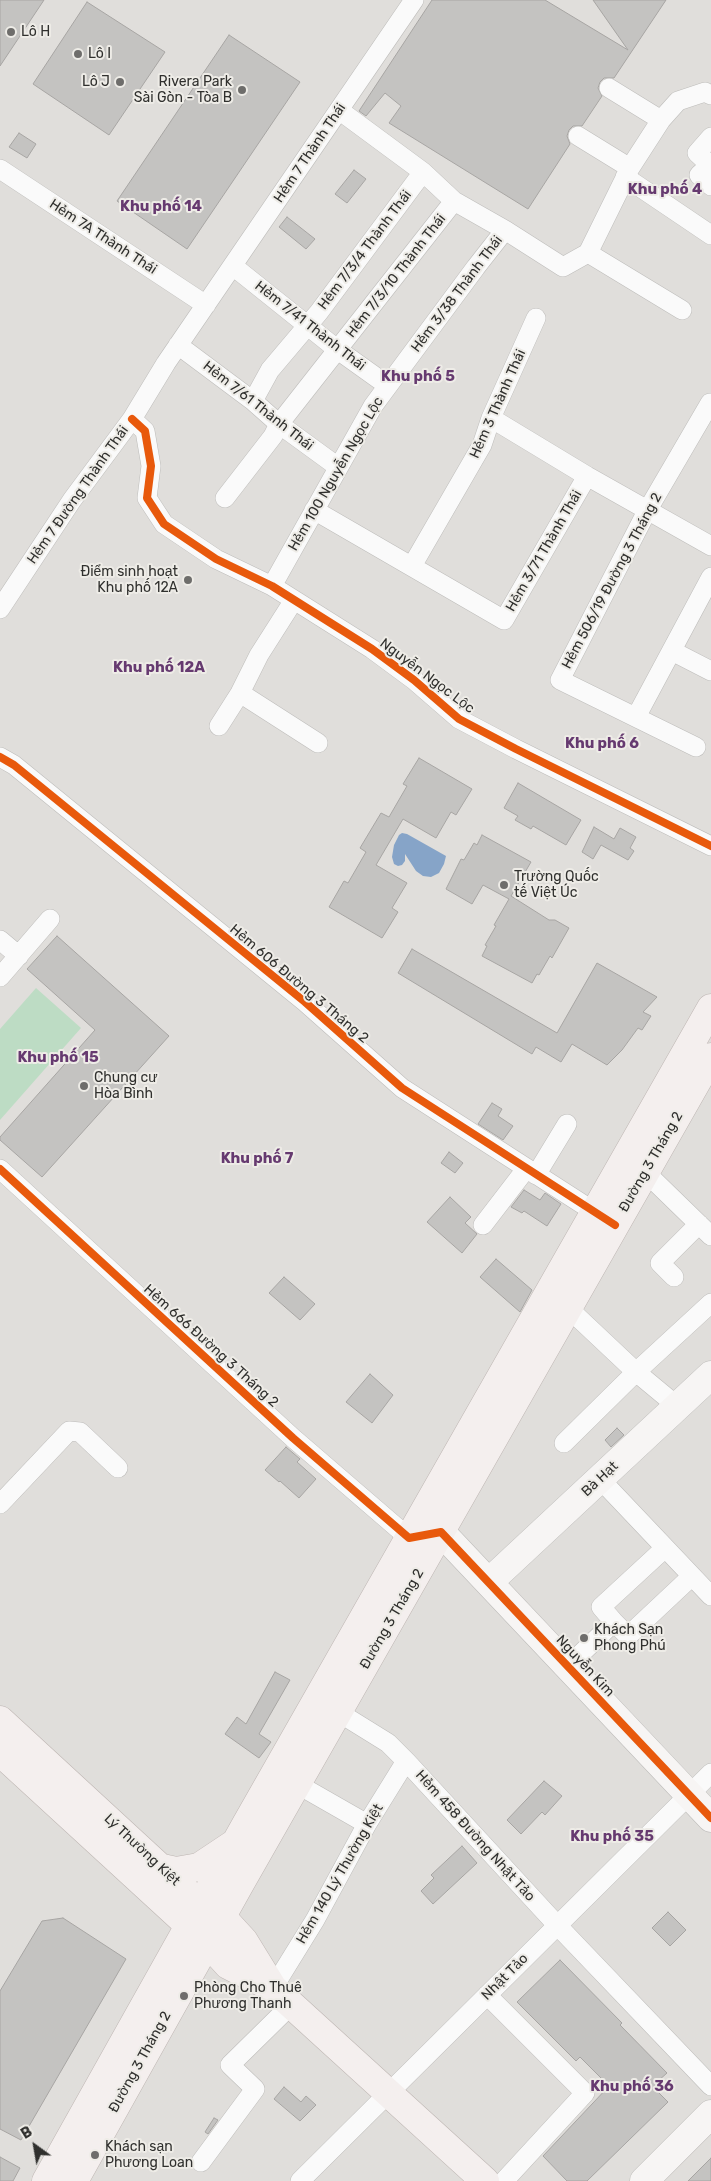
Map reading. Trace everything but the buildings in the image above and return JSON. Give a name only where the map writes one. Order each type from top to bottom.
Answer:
[{"type":"main road","name":"Đường 3 Tháng 2","points":[[637,1164],[711,1008]]},
{"type":"main road","name":"Đường 3 Tháng 2","points":[[46,2181],[180,1966],[284,1783],[409,1538],[637,1164],[711,1057]]},
{"type":"main road","name":"Đường 3 Tháng 2","points":[[212,1909],[237,1841],[338,1712],[442,1532],[568,1308],[605,1219]]},
{"type":"main road","name":"Lý Thường Kiệt","points":[[0,1720],[191,1896],[212,1909],[244,1941],[282,1996],[485,2181]]},
{"type":"main road","name":"Lý Thường Kiệt","points":[[0,1752],[198,1934],[228,1965],[282,1996]]},
{"type":"main road","points":[[162,1868],[176,1871],[198,1867],[237,1841]]},
{"type":"main road","points":[[163,1902],[180,1966],[240,1973]]},
{"type":"main road","name":"Đường 3 Tháng 2","points":[[74,2181],[180,1966]]},
{"type":"street","name":"Hẻm 7 Thành Thái","points":[[206,305],[414,0]]},
{"type":"street","points":[[609,88],[661,120]]},
{"type":"street","points":[[682,310],[588,253],[628,173],[661,120],[678,100],[705,92],[711,96]]},
{"type":"street","points":[[339,110],[423,172],[454,201],[505,230]]},
{"type":"street","points":[[578,136],[711,236]]},
{"type":"street","points":[[711,137],[697,153],[710,164],[699,175],[711,186]]},
{"type":"street","name":"Hẻm 7A Thành Thái","points":[[0,169],[206,305]]},
{"type":"street","name":"Hẻm 7/3/4 Thành Thái","points":[[253,401],[270,370],[307,326],[423,172]]},
{"type":"street","name":"Hẻm 7/3/10 Thành Thái","points":[[225,498],[273,436],[279,424],[454,201]]},
{"type":"street","name":"Hẻm 3/38 Thành Thái","points":[[404,364],[505,230],[563,267],[588,253]]},
{"type":"street","name":"Hẻm 7/41 Thành Thái","points":[[233,266],[338,350],[388,385]]},
{"type":"street","name":"Hẻm 7 Đường Thành Thái","points":[[0,609],[72,500],[132,419],[178,345],[206,305]]},
{"type":"street","name":"Hẻm 3 Thành Thái","points":[[412,566],[482,445],[491,418],[536,318]]},
{"type":"street","name":"Hẻm 7/61 Thành Thái","points":[[178,345],[253,401],[279,424],[338,467]]},
{"type":"street","name":"Hẻm 100 Nguyễn Ngọc Lộc","points":[[272,586],[373,406],[404,364]]},
{"type":"street","name":"Hẻm 506/19 Đường 3 Tháng 2","points":[[696,747],[560,680],[647,511],[710,403]]},
{"type":"street","name":"Hẻm 3/71 Thành Thái","points":[[412,566],[504,620],[587,476],[491,418]]},
{"type":"street","name":"Nguyễn Ngọc Lộc","points":[[132,419],[145,431],[150,466],[147,498],[164,524],[216,559],[272,586],[372,649],[414,680],[459,718],[516,749],[711,846]]},
{"type":"street","points":[[587,476],[711,546]]},
{"type":"street","points":[[314,510],[412,566]]},
{"type":"street","points":[[636,717],[711,577]]},
{"type":"street","points":[[219,726],[240,693],[258,655],[294,600]]},
{"type":"street","points":[[672,651],[711,671]]},
{"type":"street","points":[[240,693],[318,743]]},
{"type":"street","name":"Hẻm 606 Đường 3 Tháng 2","points":[[0,757],[14,765],[305,1002],[402,1088],[605,1219]]},
{"type":"street","points":[[0,977],[50,919]]},
{"type":"street","points":[[0,940],[18,956]]},
{"type":"street","points":[[483,1226],[531,1172],[567,1124]]},
{"type":"street","points":[[637,1164],[705,1230],[660,1263],[674,1277]]},
{"type":"street","name":"Hẻm 666 Đường 3 Tháng 2","points":[[0,1169],[293,1438],[409,1538]]},
{"type":"street","points":[[564,1443],[636,1372],[711,1303]]},
{"type":"street","points":[[568,1308],[636,1372],[677,1406]]},
{"type":"street","name":"Bà Hạt","points":[[489,1582],[711,1375]]},
{"type":"street","points":[[0,1504],[69,1431],[80,1432],[118,1468]]},
{"type":"street","points":[[600,1479],[711,1596]]},
{"type":"street","points":[[409,1538],[442,1532]]},
{"type":"street","name":"Nguyễn Kim","points":[[442,1532],[711,1818]]},
{"type":"street","points":[[665,1548],[601,1607],[614,1622],[628,1636],[692,1576]]},
{"type":"street","points":[[568,1666],[614,1622]]},
{"type":"street","name":"Hẻm 458 Đường Nhật Tảo","points":[[338,1712],[400,1755],[557,1925],[711,2086]]},
{"type":"street","name":"Hẻm 140 Lý Thường Kiệt","points":[[201,2162],[255,2089],[230,2066],[282,1996],[331,1892],[367,1824],[400,1755]]},
{"type":"street","name":"Nhật Tảo","points":[[300,2181],[711,1773]]},
{"type":"street","points":[[284,1783],[367,1824]]},
{"type":"street","points":[[487,1995],[585,2093],[504,2181]]},
{"type":"street","points":[[644,2181],[711,2114]]},
{"type":"green space","points":[[36,988],[81,1028],[0,1120],[0,1029]]},
{"type":"water","points":[[402,833],[446,856],[439,873],[431,877],[423,876],[416,871],[405,854],[405,861],[402,865],[394,864],[392,857],[394,845]]},
{"type":"cycle path","points":[[132,419],[145,431],[151,466],[147,498],[164,524],[216,559],[272,586],[372,649],[414,680],[459,719],[711,846]]},
{"type":"cycle path","points":[[0,757],[14,765],[305,1002],[402,1088],[615,1225]]},
{"type":"cycle path","points":[[0,1169],[293,1438],[409,1538],[441,1532],[711,1818]]},
{"type":"place","name":"Lô H","points":[[11,32]]},
{"type":"place","name":"Lô I","points":[[78,54]]},
{"type":"place","name":"Lô J","points":[[120,82]]},
{"type":"place","name":"Rivera Park Sài Gòn - Tòa B","points":[[242,90]]},
{"type":"place","name":"Điểm sinh hoạt Khu phố 12A","points":[[188,580]]},
{"type":"place","name":"Trường Quốc tế Việt Úc","points":[[504,885]]},
{"type":"place","name":"Chung cư Hòa Bình","points":[[84,1086]]},
{"type":"place","name":"Khách Sạn Phong Phú","points":[[584,1638]]},
{"type":"place","name":"Phòng Cho Thuê Phương Thanh","points":[[184,1996]]},
{"type":"place","name":"Khách sạn Phương Loan","points":[[95,2155]]},
{"type":"district","name":"Khu phố 4","points":[[665,190]]},
{"type":"district","name":"Khu phố 14","points":[[161,207]]},
{"type":"district","name":"Khu phố 5","points":[[418,377]]},
{"type":"district","name":"Khu phố 12A","points":[[159,668]]},
{"type":"district","name":"Khu phố 6","points":[[602,744]]},
{"type":"district","name":"Khu phố 15","points":[[58,1058]]},
{"type":"district","name":"Khu phố 7","points":[[257,1159]]},
{"type":"district","name":"Khu phố 35","points":[[612,1837]]},
{"type":"district","name":"Khu phố 36","points":[[632,2087]]}]
